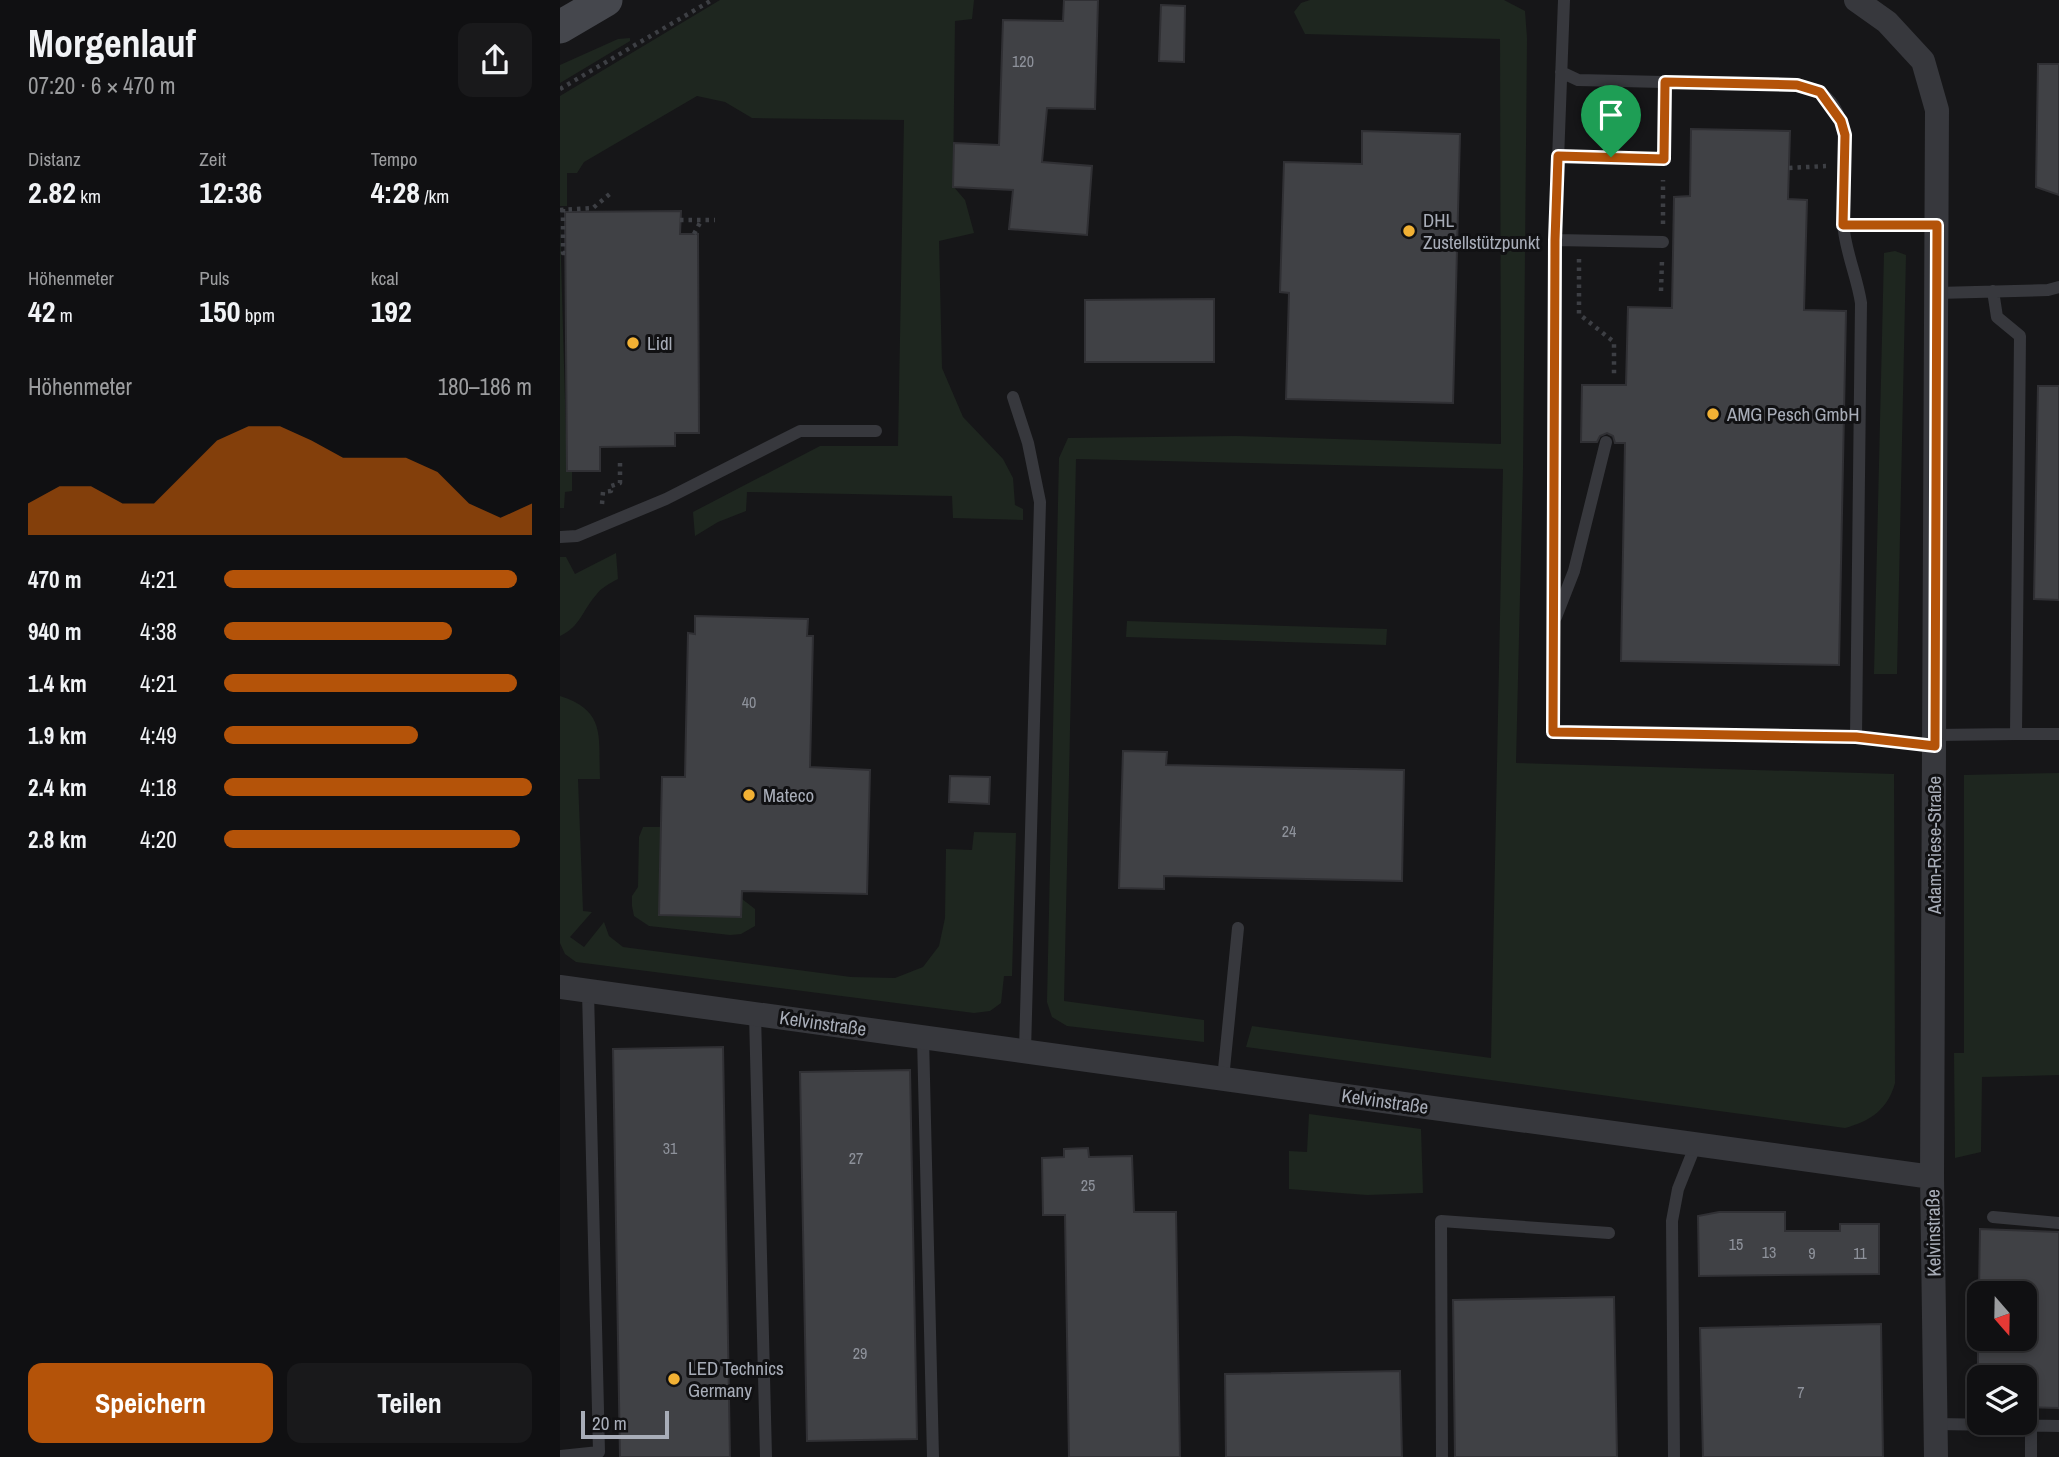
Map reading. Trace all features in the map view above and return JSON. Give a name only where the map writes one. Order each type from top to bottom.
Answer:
[{"type":"main road","points":[[560,27],[606,0]]},
{"type":"street","name":"Adam-Riese-Straße","points":[[1856,0],[1887,22],[1923,61],[1937,110],[1932,1177]]},
{"type":"street","name":"Kelvinstraße","points":[[560,987],[1932,1177],[1936,1457]]},
{"type":"lane","points":[[1564,0],[1555,240],[1553,732],[1935,740],[2059,734]]},
{"type":"lane","points":[[1561,72],[1578,80],[1797,85],[1820,92],[1841,121],[1845,135],[1843,225],[1861,303],[1856,737]]},
{"type":"lane","points":[[1558,156],[1664,159]]},
{"type":"lane","points":[[1843,225],[1937,225]]},
{"type":"lane","points":[[1555,240],[1663,242]]},
{"type":"lane","points":[[1937,293],[2048,290],[2059,287]]},
{"type":"lane","points":[[1993,291],[1997,317],[2020,336],[2017,734]]},
{"type":"lane","points":[[1013,397],[1028,443],[1040,502],[1026,1051]]},
{"type":"lane","points":[[560,537],[577,536],[666,499],[800,430],[876,431]]},
{"type":"lane","points":[[1552,626],[1574,571],[1606,442]]},
{"type":"lane","points":[[1223,1079],[1238,928]]},
{"type":"lane","points":[[560,1456],[598,1452],[588,991]]},
{"type":"lane","points":[[755,1014],[766,1457]]},
{"type":"lane","points":[[923,1037],[933,1457]]},
{"type":"lane","points":[[1674,1457],[1672,1221],[1678,1189],[1696,1144]]},
{"type":"lane","points":[[1993,1217],[2059,1223]]},
{"type":"lane","points":[[1442,1457],[1441,1221],[1609,1233]]},
{"type":"lane","points":[[1936,1424],[1967,1424]]},
{"type":"lane","points":[[2037,1425],[2059,1426]]},
{"type":"lane","points":[[2031,1435],[2031,1457]]},
{"type":"path","points":[[560,89],[712,0]]},
{"type":"path","points":[[1661,291],[1665,82]]},
{"type":"path","points":[[1789,168],[1844,166]]},
{"type":"path","points":[[566,253],[563,253],[561,210],[593,208],[612,192]]},
{"type":"path","points":[[680,220],[715,219]]},
{"type":"path","points":[[694,234],[701,220]]},
{"type":"path","points":[[1579,240],[1579,314],[1614,342],[1614,375]]},
{"type":"path","points":[[603,492],[611,491],[611,486],[620,483],[620,460]]},
{"type":"shaded area","points":[[720,0],[974,0],[972,19],[955,21],[953,186],[965,200],[974,233],[939,241],[942,368],[963,417],[1003,459],[1013,478],[1015,505],[1023,509],[1023,520],[953,518],[952,496],[747,492],[746,511],[718,522],[695,536],[693,512],[820,446],[898,446],[904,120],[752,118],[725,102],[697,96],[584,162],[577,173],[567,173],[567,206],[560,206],[560,96]]},
{"type":"shaded area","points":[[1310,0],[1504,0],[1525,11],[1527,38],[1523,469],[1516,763],[1894,774],[1895,1083],[1883,1107],[1863,1122],[1845,1128],[1246,1047],[1252,1026],[1491,1058],[1503,469],[1076,459],[1064,1001],[1204,1020],[1204,1042],[1067,1026],[1052,1017],[1047,1002],[1059,458],[1068,438],[1236,436],[1501,444],[1500,39],[1305,34],[1294,12],[1301,3]]},
{"type":"shaded area","points":[[630,38],[630,41],[560,83],[560,65],[618,39]]},
{"type":"shaded area","points":[[560,224],[567,470],[572,471],[572,491],[565,492],[564,508],[560,508]]},
{"type":"shaded area","points":[[1895,251],[1906,255],[1897,674],[1874,674],[1884,253]]},
{"type":"shaded area","points":[[616,553],[618,579],[600,590],[576,623],[560,636],[560,557],[566,557],[575,574]]},
{"type":"shaded area","points":[[1127,621],[1387,629],[1386,645],[1126,637]]},
{"type":"shaded area","points":[[560,696],[586,709],[593,718],[599,738],[600,779],[578,779],[583,911],[592,912],[570,937],[584,947],[604,922],[609,936],[623,947],[851,977],[895,978],[923,967],[939,946],[945,918],[946,849],[972,850],[974,832],[1016,833],[1012,976],[1004,976],[1001,1003],[990,1011],[974,1013],[576,962],[565,954],[560,943]]},
{"type":"shaded area","points":[[2059,773],[2059,1075],[1982,1077],[1981,1152],[1955,1158],[1954,1053],[1964,1053],[1964,775]]},
{"type":"shaded area","points":[[643,827],[661,827],[659,915],[741,917],[742,899],[755,909],[755,926],[741,934],[730,935],[649,926],[634,916],[632,896],[638,887],[639,837]]},
{"type":"shaded area","points":[[1309,1114],[1421,1129],[1423,1193],[1367,1195],[1289,1189],[1289,1151],[1307,1152]]},
{"type":"building","points":[[1064,0],[1098,0],[1095,109],[1047,108],[1042,162],[1092,166],[1087,235],[1009,229],[1013,190],[953,187],[954,143],[999,145],[1003,20],[1063,21]]},
{"type":"building","points":[[1161,5],[1185,6],[1184,62],[1159,61]]},
{"type":"building","points":[[2038,64],[2059,64],[2059,195],[2036,187]]},
{"type":"building","name":"AMG Pesch GmbH","points":[[1691,129],[1790,131],[1788,199],[1807,200],[1804,310],[1846,311],[1839,665],[1621,661],[1625,443],[1615,443],[1613,436],[1607,433],[1600,436],[1597,442],[1581,442],[1582,385],[1626,385],[1628,307],[1672,308],[1674,197],[1690,196]]},
{"type":"building","name":"DHL Zustellstützpunkt","points":[[1362,131],[1460,134],[1453,403],[1286,399],[1289,293],[1280,292],[1284,162],[1362,164]]},
{"type":"building","name":"Lidl","points":[[681,211],[680,234],[698,234],[699,433],[675,433],[675,446],[600,447],[600,471],[567,471],[565,212]]},
{"type":"building","points":[[1214,299],[1214,362],[1085,362],[1085,300]]},
{"type":"building","points":[[2038,386],[2059,386],[2059,600],[2034,599]]},
{"type":"building","points":[[695,616],[808,619],[807,636],[813,636],[810,767],[870,770],[867,894],[742,891],[741,917],[659,915],[662,777],[685,777],[688,633],[695,634]]},
{"type":"building","points":[[1123,751],[1167,752],[1166,765],[1404,770],[1402,881],[1164,876],[1164,889],[1119,888]]},
{"type":"building","points":[[950,776],[990,777],[989,804],[949,802]]},
{"type":"building","points":[[723,1047],[730,1457],[620,1457],[613,1049]]},
{"type":"building","points":[[910,1070],[917,1439],[807,1441],[800,1072]]},
{"type":"building","points":[[1088,1148],[1089,1157],[1132,1156],[1134,1212],[1176,1212],[1180,1457],[1069,1457],[1065,1215],[1043,1215],[1042,1158],[1064,1157],[1064,1149]]},
{"type":"building","points":[[1719,1212],[1785,1212],[1785,1231],[1840,1231],[1840,1224],[1879,1224],[1879,1274],[1699,1276],[1698,1216]]},
{"type":"building","points":[[1980,1229],[2059,1232],[2059,1408],[2037,1407],[2037,1365],[1978,1365],[1978,1351],[2037,1351],[2037,1281],[1979,1281]]},
{"type":"building","points":[[1614,1297],[1617,1457],[1455,1457],[1453,1300]]},
{"type":"building","points":[[1881,1324],[1883,1457],[1703,1457],[1700,1328]]},
{"type":"building","points":[[1400,1371],[1402,1457],[1226,1457],[1225,1374]]},
{"type":"place","name":"DHL Zustellstützpunkt","points":[[1409,231]]},
{"type":"place","name":"Lidl","points":[[633,343]]},
{"type":"place","name":"AMG Pesch GmbH","points":[[1713,414]]},
{"type":"place","name":"Mateco","points":[[749,795]]},
{"type":"place","name":"LED Technics Germany","points":[[674,1379]]},
{"type":"route","points":[[1665,82],[1797,85],[1820,92],[1841,121],[1845,135],[1843,225],[1937,225],[1935,746],[1856,737],[1553,732],[1555,240],[1558,156],[1611,157],[1664,159],[1665,82]]}]
